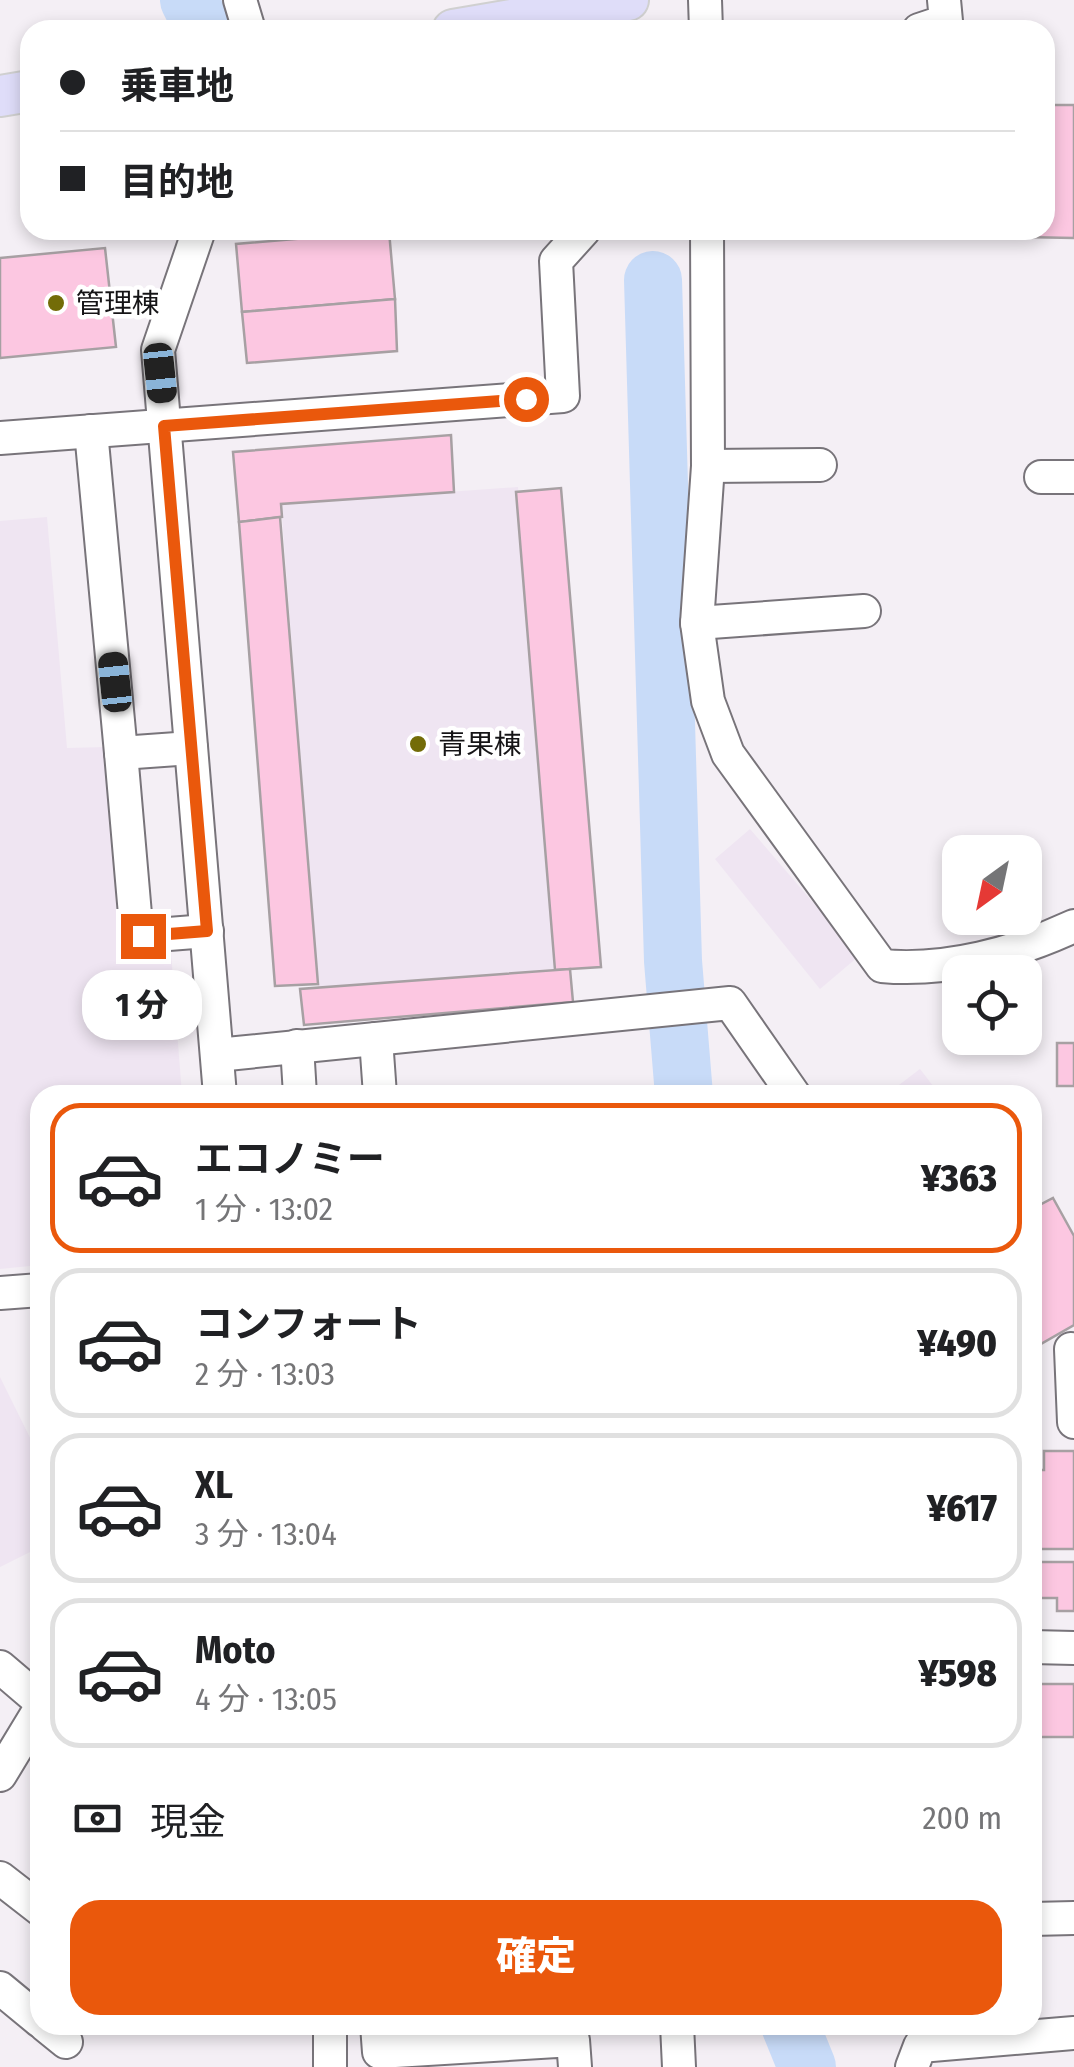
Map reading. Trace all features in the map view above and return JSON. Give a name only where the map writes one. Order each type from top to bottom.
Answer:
[{"type":"main road","points":[[515,18],[628,0]]},
{"type":"street","points":[[196,240],[158,350],[219,1085]]},
{"type":"street","points":[[0,438],[563,396],[556,261],[575,240]]},
{"type":"street","points":[[707,240],[708,466],[697,623],[708,701],[728,754],[882,966],[918,970],[1034,945],[1074,926]]},
{"type":"street","points":[[91,431],[136,926],[143,936],[207,931]]},
{"type":"street","points":[[708,466],[820,465]]},
{"type":"street","points":[[697,623],[864,612]]},
{"type":"street","points":[[121,753],[191,748]]},
{"type":"street","points":[[217,1056],[730,1003],[787,1085]]},
{"type":"street","points":[[376,1040],[379,1085]]},
{"type":"street","points":[[297,1046],[299,1085]]},
{"type":"street","points":[[0,1294],[30,1291]]},
{"type":"street","points":[[1071,1350],[1074,1422]]},
{"type":"street","points":[[1042,1648],[1074,1648]]},
{"type":"street","points":[[0,1668],[30,1693]]},
{"type":"street","points":[[0,1775],[30,1726]]},
{"type":"street","points":[[0,1878],[30,1901]]},
{"type":"street","points":[[1042,1919],[1074,1918]]},
{"type":"street","points":[[0,1988],[30,2013]]},
{"type":"street","points":[[912,2067],[920,2046],[1074,2033]]},
{"type":"street","points":[[330,2035],[330,2067]]},
{"type":"street","points":[[378,2035],[379,2052],[573,2044]]},
{"type":"street","points":[[677,2035],[679,2067]]},
{"type":"shaded area","name":"青果棟","points":[[518,487],[555,970],[318,988],[281,504]]},
{"type":"shaded area","points":[[47,517],[67,748],[107,747],[118,939],[130,955],[171,952],[181,1085],[30,1085],[30,1266],[0,1269],[0,521]]},
{"type":"shaded area","points":[[750,829],[859,956],[820,989],[715,859]]},
{"type":"shaded area","points":[[920,1069],[932,1085],[899,1085]]},
{"type":"shaded area","points":[[0,1377],[30,1438],[30,1552],[0,1567]]},
{"type":"building","points":[[1055,105],[1074,105],[1074,238],[1055,238]]},
{"type":"building","points":[[390,240],[395,299],[242,312],[236,244]]},
{"type":"building","name":"管理棟","points":[[105,248],[116,347],[0,358],[0,258]]},
{"type":"building","points":[[395,299],[397,351],[247,363],[242,312]]},
{"type":"building","points":[[451,435],[454,492],[281,504],[282,517],[239,522],[233,452]]},
{"type":"building","points":[[561,488],[601,967],[555,970],[516,492]]},
{"type":"building","points":[[280,517],[318,984],[275,986],[239,522]]},
{"type":"building","points":[[570,969],[573,1002],[304,1025],[300,989]]},
{"type":"building","points":[[1057,1043],[1074,1043],[1074,1086],[1057,1086]]},
{"type":"building","points":[[1053,1198],[1074,1236],[1074,1325],[1042,1343],[1042,1204]]},
{"type":"building","points":[[1044,1451],[1074,1451],[1074,1549],[1042,1549]]},
{"type":"building","points":[[1042,1562],[1074,1562],[1074,1611],[1057,1611],[1057,1598],[1042,1598]]},
{"type":"building","points":[[1042,1684],[1074,1684],[1074,1737],[1042,1737]]},
{"type":"waterway","points":[[189,0],[199,20]]},
{"type":"waterway","points":[[653,280],[673,961],[683,1085]]},
{"type":"waterway","points":[[794,2035],[807,2067]]},
{"type":"place","name":"管理棟","points":[[56,303]]},
{"type":"place","name":"青果棟","points":[[418,744]]},
{"type":"route","points":[[143,936],[207,931],[164,426],[526,399]]}]
